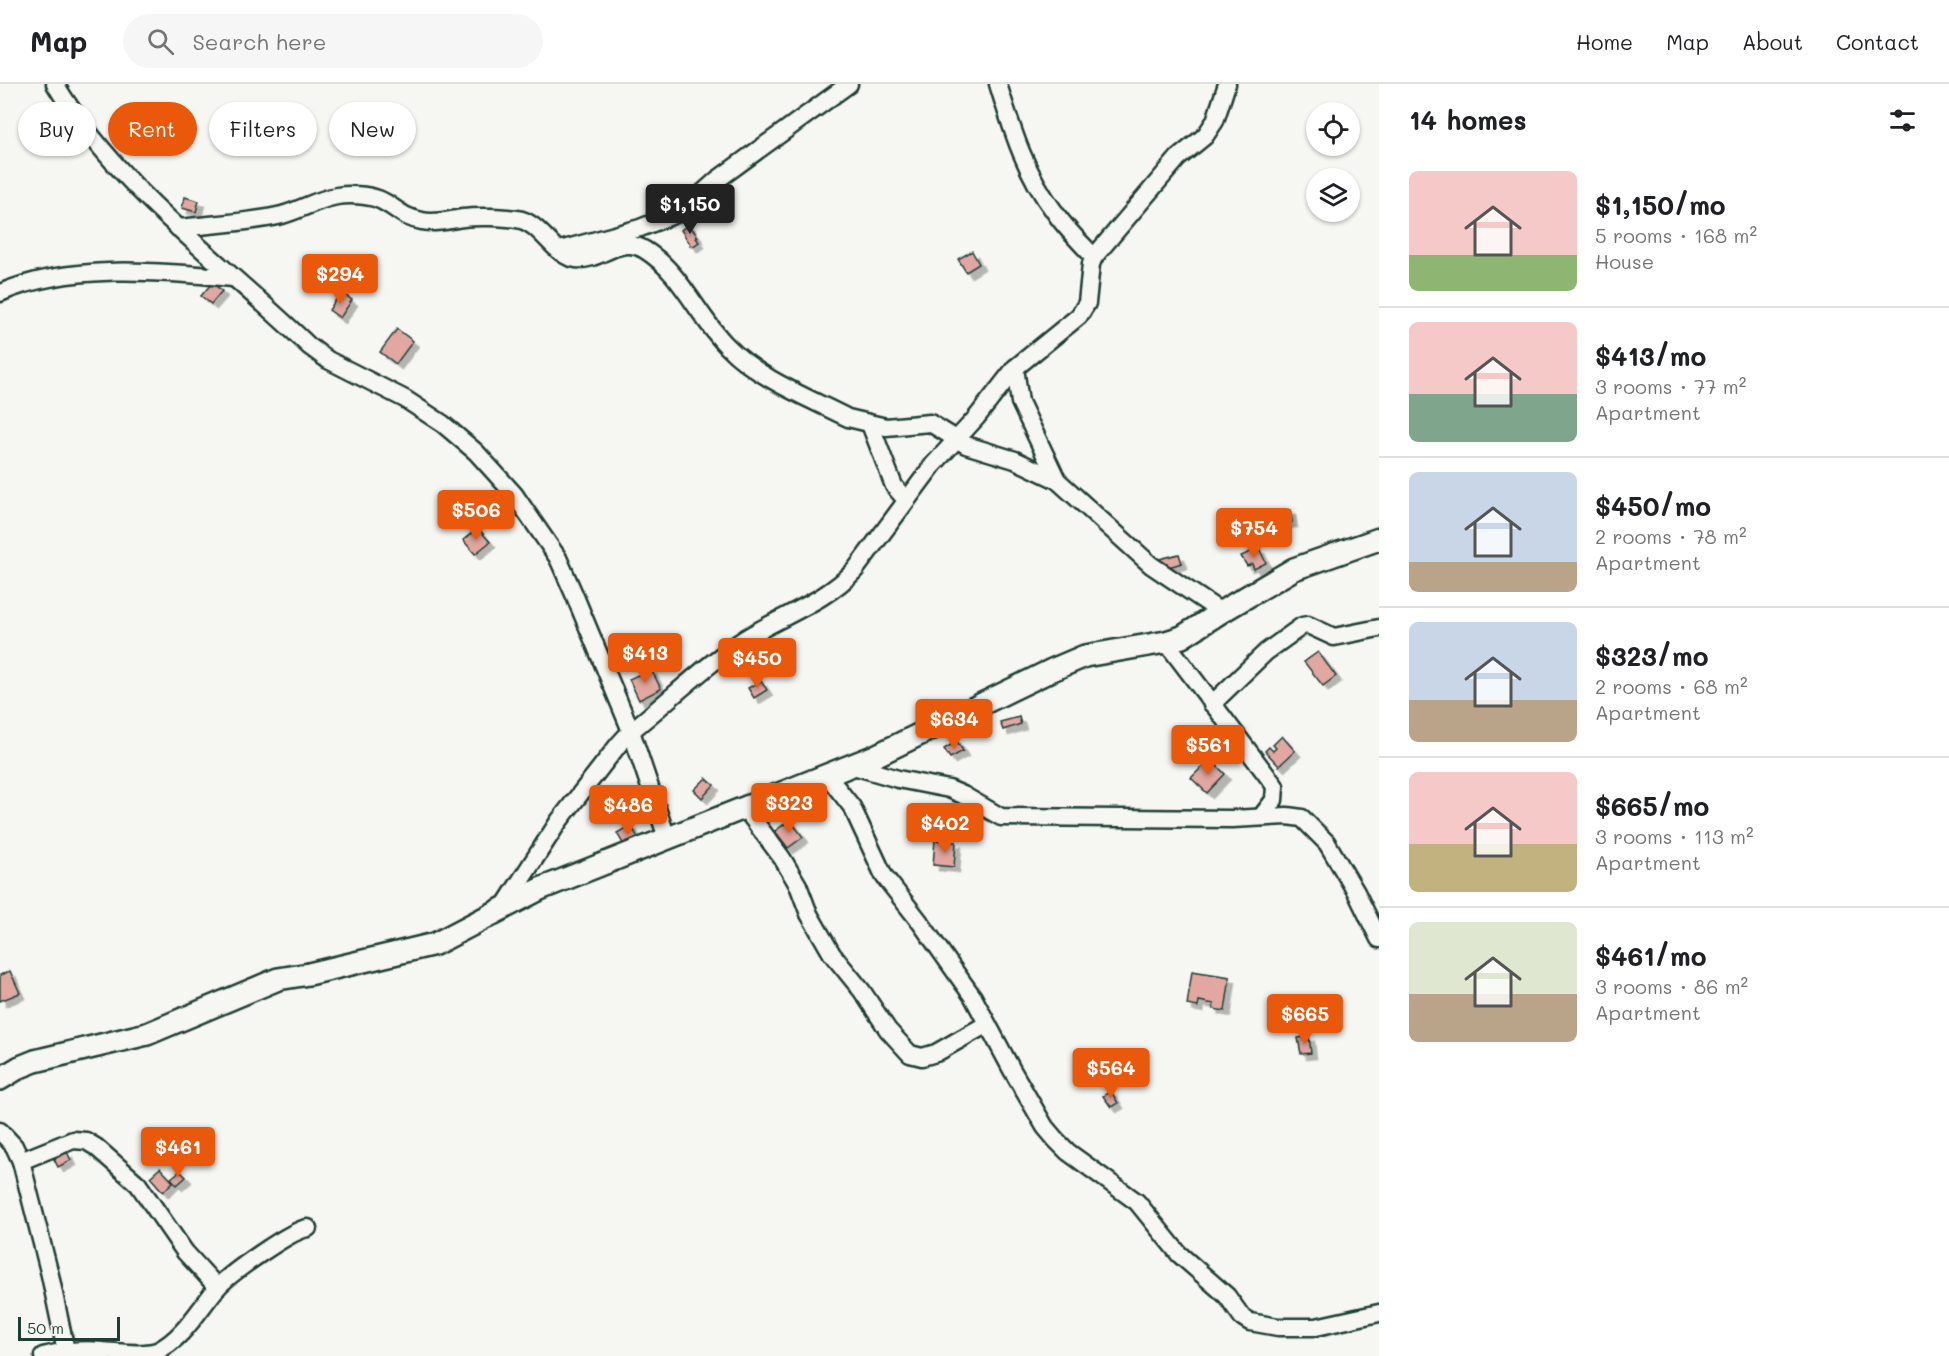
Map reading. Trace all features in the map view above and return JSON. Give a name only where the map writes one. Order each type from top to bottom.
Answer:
[{"type":"street","points":[[55,84],[89,135],[119,171],[178,228],[318,353],[405,399],[443,424],[495,471],[541,531],[558,558],[631,731],[667,838]]},
{"type":"street","points":[[560,250],[640,228],[681,212],[717,180],[849,84]]},
{"type":"street","points":[[998,84],[1028,171],[1054,213],[1094,257]]},
{"type":"street","points":[[503,908],[559,821],[618,744],[746,638],[843,584],[933,465],[976,418],[1015,368],[1079,316],[1087,303],[1091,264],[1094,257],[1178,158],[1206,136],[1217,114],[1227,84]]},
{"type":"street","points":[[178,228],[252,221],[297,211],[337,196],[352,195],[378,199],[405,217],[425,222],[464,218],[521,219],[543,234],[570,258],[577,260],[595,256],[608,249],[625,245],[636,246],[646,250],[668,270],[717,336],[737,355],[769,377],[848,418],[886,427],[930,423],[978,449],[1023,463],[1057,480],[1150,565],[1221,612]]},
{"type":"street","points":[[0,293],[43,279],[84,274],[177,273],[233,278]]},
{"type":"street","points":[[1015,368],[1020,402],[1057,480]]},
{"type":"street","points":[[870,424],[894,486],[906,500]]},
{"type":"street","points":[[0,1078],[35,1061],[147,1034],[279,979],[426,947],[487,918],[540,889],[875,756],[1019,684],[1085,656],[1182,638],[1294,569],[1379,539]]},
{"type":"street","points":[[1212,704],[1266,652],[1302,626],[1308,625],[1334,638],[1379,628]]},
{"type":"street","points":[[1166,642],[1275,786],[1275,800],[1261,816]]},
{"type":"street","points":[[850,765],[898,779],[949,789],[1001,817],[1232,819],[1297,816],[1315,829],[1327,843],[1356,892],[1379,939]]},
{"type":"street","points":[[826,774],[852,807],[884,876],[955,970],[973,997],[1045,1127],[1068,1152],[1137,1202],[1179,1254],[1227,1296],[1246,1320],[1294,1328],[1332,1324],[1379,1313]]},
{"type":"street","points":[[744,807],[782,858],[798,885],[809,914],[832,954],[862,991],[888,1030],[910,1054],[922,1057],[936,1053],[987,1024]]},
{"type":"street","points":[[0,1131],[14,1146],[21,1161],[50,1275],[66,1351]]},
{"type":"street","points":[[21,1161],[73,1140],[86,1141],[96,1147],[138,1184],[185,1252],[217,1287]]},
{"type":"street","points":[[43,1356],[66,1351],[148,1355],[156,1352],[180,1333],[217,1287],[283,1240],[308,1228]]},
{"type":"building","points":[[185,197],[199,201],[196,212],[182,208]]},
{"type":"building","points":[[689,224],[699,242],[692,247],[681,230]]},
{"type":"building","points":[[972,251],[979,264],[966,272],[958,259]]},
{"type":"building","points":[[212,283],[222,291],[211,304],[201,296]]},
{"type":"building","points":[[341,292],[352,300],[340,318],[329,310]]},
{"type":"building","points":[[397,329],[413,341],[396,364],[380,352]]},
{"type":"building","points":[[1290,510],[1292,522],[1281,523],[1279,511]]},
{"type":"building","points":[[478,528],[490,542],[475,554],[463,540]]},
{"type":"building","points":[[1259,548],[1266,563],[1254,569],[1252,564],[1247,566],[1241,556]]},
{"type":"building","points":[[1179,554],[1182,563],[1162,569],[1159,559]]},
{"type":"building","points":[[1318,652],[1336,676],[1323,686],[1304,662]]},
{"type":"building","points":[[651,669],[661,689],[639,700],[629,679]]},
{"type":"building","points":[[761,681],[767,690],[754,698],[748,688]]},
{"type":"building","points":[[1019,717],[1021,724],[1003,730],[1000,722]]},
{"type":"building","points":[[1282,736],[1295,751],[1279,766],[1265,751],[1269,747],[1273,751],[1276,748],[1273,745]]},
{"type":"building","points":[[957,741],[963,751],[950,758],[944,749]]},
{"type":"building","points":[[1210,759],[1225,774],[1207,793],[1191,778]]},
{"type":"building","points":[[706,778],[714,785],[702,798],[694,790]]},
{"type":"building","points":[[790,820],[803,837],[788,848],[775,831]]},
{"type":"building","points":[[631,825],[639,840],[625,847],[617,833]]},
{"type":"building","points":[[935,840],[956,842],[954,867],[933,865]]},
{"type":"building","points":[[10,971],[20,993],[0,1001],[0,975]]},
{"type":"building","points":[[1192,971],[1230,977],[1225,1011],[1213,1009],[1214,1004],[1199,1001],[1198,1007],[1187,1005]]},
{"type":"building","points":[[1309,1036],[1311,1053],[1301,1054],[1298,1038]]},
{"type":"building","points":[[1111,1091],[1118,1103],[1111,1107],[1103,1096]]},
{"type":"building","points":[[67,1152],[71,1160],[58,1167],[54,1159]]},
{"type":"building","points":[[160,1168],[173,1182],[163,1192],[150,1177]]},
{"type":"building","points":[[180,1171],[186,1177],[177,1185],[171,1178]]}]
